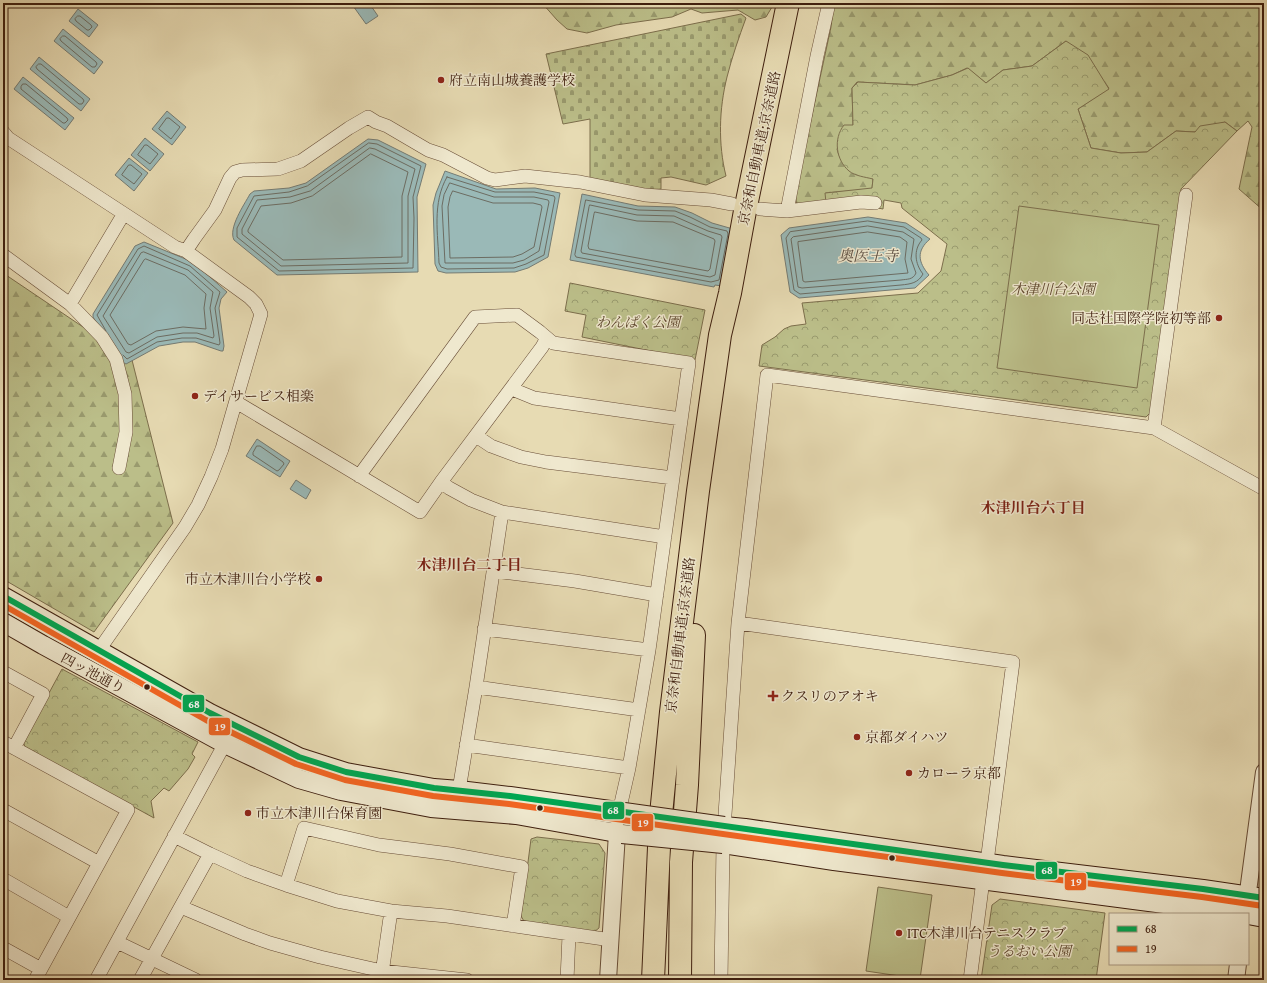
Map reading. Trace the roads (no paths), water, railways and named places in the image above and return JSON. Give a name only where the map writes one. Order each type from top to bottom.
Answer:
[{"type":"highway","name":"京奈和自動車道;京奈道路","points":[[653,980],[660,826],[671,712],[698,491],[720,335],[730,293],[788,3]]},
{"type":"highway","points":[[779,50],[794,3]]},
{"type":"highway","name":"京奈和自動車道;京奈道路","points":[[660,980],[667,826],[678,712],[711,435],[727,338],[730,293]]},
{"type":"highway","points":[[680,980],[681,862],[687,785],[695,617],[695,568]]},
{"type":"highway","points":[[648,980],[660,826]]},
{"type":"main road","name":"四ッ池通り","points":[[3,596],[210,713],[299,757],[346,772],[434,788],[459,790],[745,828],[986,862],[1256,896]]},
{"type":"main road","name":"四ッ池通り","points":[[3,622],[225,744],[299,779],[341,791],[431,808],[516,815],[620,833],[723,844],[834,861],[1232,913]]},
{"type":"main road","points":[[1249,915],[1264,918]]},
{"type":"street","points":[[787,211],[811,86],[829,3]]},
{"type":"street","points":[[186,251],[215,210],[230,178],[235,172],[242,170],[278,168],[301,161],[349,128],[368,117],[387,126],[428,150],[495,180],[525,176],[580,182],[645,195],[711,200],[746,208],[787,211],[861,202],[875,203]]},
{"type":"street","points":[[5,136],[174,247],[186,251],[249,297],[256,304],[261,314],[222,450],[198,504],[185,526],[99,650]]},
{"type":"street","points":[[1154,428],[1186,194]]},
{"type":"street","points":[[70,304],[123,214]]},
{"type":"street","points":[[3,255],[70,304],[102,337],[116,359],[124,394],[126,432],[119,468]]},
{"type":"street","points":[[359,476],[475,318],[517,315],[553,343],[689,363],[649,650],[622,812],[608,980]]},
{"type":"street","points":[[236,402],[420,512],[542,347],[547,338]]},
{"type":"street","points":[[721,980],[723,844],[738,623],[767,375],[1154,428],[1264,489]]},
{"type":"street","points":[[512,388],[534,398],[681,419]]},
{"type":"street","points":[[476,436],[491,446],[520,458],[673,478]]},
{"type":"street","points":[[441,482],[471,500],[502,512],[665,537]]},
{"type":"street","points":[[459,790],[502,512]]},
{"type":"street","points":[[494,571],[657,595]]},
{"type":"street","points":[[738,623],[1013,662],[986,862]]},
{"type":"street","points":[[484,629],[649,650]]},
{"type":"street","points":[[3,672],[43,694],[8,745],[128,810],[38,975],[3,948]]},
{"type":"street","points":[[476,687],[639,710]]},
{"type":"street","points":[[96,980],[235,725]]},
{"type":"street","points":[[466,745],[629,768]]},
{"type":"street","points":[[1246,913],[1256,896],[1264,772]]},
{"type":"street","points":[[3,810],[99,863]]},
{"type":"street","points":[[286,885],[304,828],[379,845],[450,854],[522,867],[513,926]]},
{"type":"street","points":[[174,836],[247,872],[337,901],[391,911],[448,916],[611,940]]},
{"type":"street","points":[[140,980],[210,854]]},
{"type":"street","points":[[3,879],[70,917]]},
{"type":"street","points":[[970,980],[983,880]]},
{"type":"street","points":[[181,907],[245,934],[276,945],[381,975],[467,980]]},
{"type":"street","points":[[381,975],[391,911]]},
{"type":"street","points":[[567,980],[569,935]]},
{"type":"street","points":[[117,942],[196,980]]},
{"type":"street","points":[[1236,980],[1238,965]]},
{"type":"water","points":[[351,3],[369,3],[378,16],[366,24]]},
{"type":"water","points":[[78,9],[98,25],[89,37],[69,21]]},
{"type":"water","points":[[63,29],[103,62],[94,74],[54,41]]},
{"type":"water","points":[[39,57],[90,99],[81,111],[30,69]]},
{"type":"water","points":[[23,77],[74,118],[65,130],[14,89]]},
{"type":"water","points":[[167,111],[186,127],[172,145],[152,129]]},
{"type":"water","points":[[145,138],[164,154],[150,171],[131,155]]},
{"type":"water","points":[[368,139],[378,140],[426,164],[417,197],[418,272],[277,275],[234,240],[233,229],[235,223],[250,194],[254,191],[289,188],[306,183]]},
{"type":"water","points":[[129,158],[148,173],[134,191],[115,175]]},
{"type":"water","points":[[445,171],[496,189],[535,188],[560,193],[548,257],[528,268],[515,272],[446,273],[438,271],[435,264],[433,205]]},
{"type":"water","points":[[582,194],[638,206],[675,207],[692,213],[712,223],[733,229],[722,286],[715,285],[714,287],[570,260]]},
{"type":"water","name":"奥医王寺","points":[[868,217],[906,223],[930,239],[922,248],[920,257],[925,270],[929,275],[915,288],[799,298],[790,292],[781,235],[789,228]]},
{"type":"water","points":[[144,242],[193,262],[227,292],[221,299],[219,308],[224,346],[223,351],[195,342],[183,342],[159,346],[126,364],[118,357],[93,317],[93,314],[135,246]]},
{"type":"water","points":[[257,439],[290,461],[280,477],[246,456]]},
{"type":"water","points":[[296,480],[311,490],[306,499],[290,489]]},
{"type":"place","name":"府立南山城養護学校","points":[[441,80]]},
{"type":"place","name":"同志社国際学院初等部","points":[[1219,318]]},
{"type":"place","name":"デイサービス相楽","points":[[195,396]]},
{"type":"place","name":"市立木津川台小学校","points":[[319,579]]},
{"type":"place","name":"クスリのアオキ","points":[[773,696]]},
{"type":"place","name":"京都ダイハツ","points":[[857,737]]},
{"type":"place","name":"カローラ京都","points":[[909,773]]},
{"type":"place","name":"市立木津川台保育園","points":[[248,813]]},
{"type":"place","name":"ITC木津川台テニスクラブ","points":[[899,933]]},
{"type":"district","name":"木津川台六丁目","points":[[1033,507]]},
{"type":"district","name":"木津川台二丁目","points":[[469,564]]},
{"type":"park label","name":"木津川台公園","points":[[1053,289]]},
{"type":"park label","name":"わんぱく公園","points":[[638,322]]},
{"type":"park label","name":"うるおい公園","points":[[1029,951]]}]
